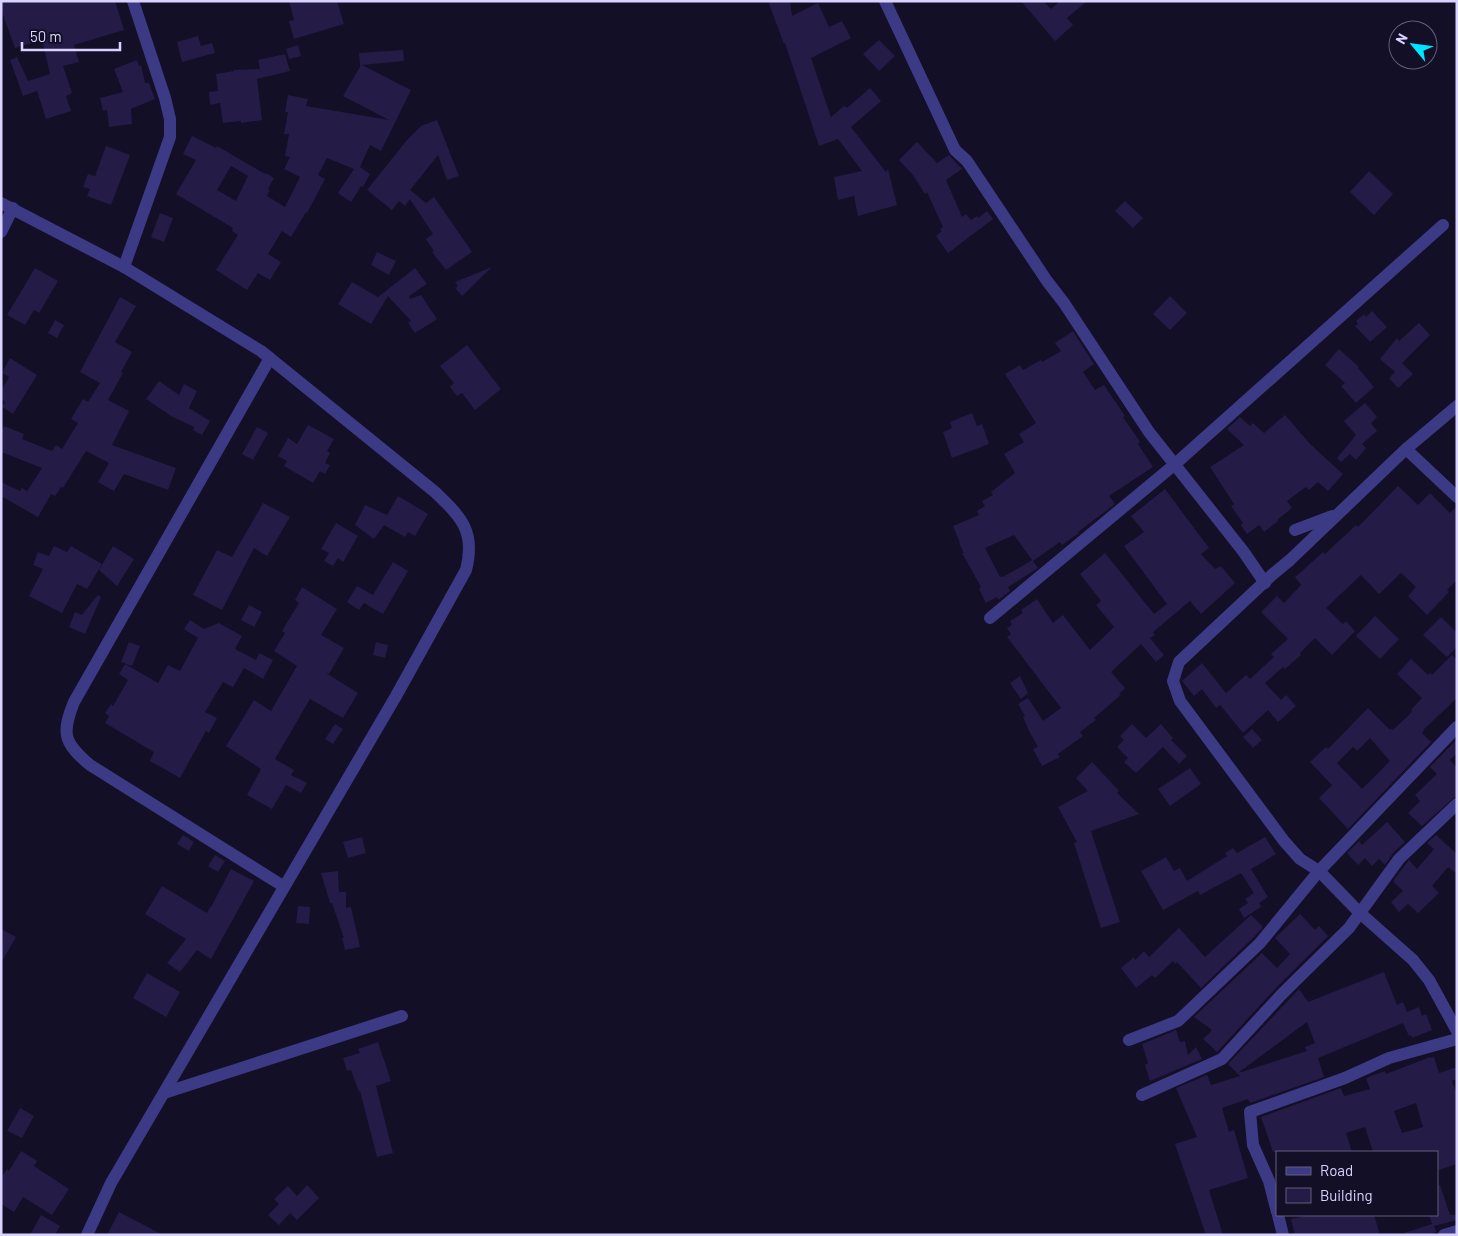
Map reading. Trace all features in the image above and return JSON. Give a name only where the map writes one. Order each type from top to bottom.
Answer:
[{"type":"street","points":[[124,267],[170,137],[170,119],[165,98],[133,1]]},
{"type":"street","points":[[886,1],[955,150],[967,162],[1047,282],[1064,303],[1149,432],[1243,551],[1265,583]]},
{"type":"street","points":[[1,232],[7,205],[124,267],[261,350],[435,492],[454,511],[470,539],[470,555],[466,570],[400,687],[111,1183],[86,1235]]},
{"type":"street","points":[[990,618],[1174,465],[1443,225]]},
{"type":"street","points":[[270,358],[74,702],[66,721],[67,737],[74,751],[90,765],[283,886]]},
{"type":"street","points":[[1457,406],[1406,449],[1180,662],[1173,681],[1180,701],[1284,840],[1300,859],[1319,871],[1360,913],[1413,960],[1428,980],[1457,1031]]},
{"type":"street","points":[[1406,449],[1457,497]]},
{"type":"street","points":[[1295,530],[1337,514]]},
{"type":"street","points":[[1129,1040],[1178,1021],[1260,944],[1319,871],[1457,727]]},
{"type":"street","points":[[1142,1094],[1222,1059],[1282,994],[1349,928],[1398,859],[1457,804]]},
{"type":"street","points":[[164,1093],[402,1016]]},
{"type":"street","points":[[1276,1209],[1269,1181],[1253,1145],[1250,1112],[1345,1078],[1389,1058],[1457,1039]]},
{"type":"street","points":[[1278,1216],[1283,1235]]},
{"type":"street","points":[[1444,1235],[1457,1231]]},
{"type":"building","points":[[1,1],[115,1],[124,30],[74,45],[79,62],[63,66],[72,93],[66,96],[71,111],[46,119],[37,91],[23,96],[10,60],[17,57],[28,81],[50,74],[42,40],[15,48],[1,10]]},
{"type":"building","points":[[289,1],[337,1],[344,24],[294,39],[289,21],[294,20]]},
{"type":"building","points":[[768,1],[790,1],[792,16],[818,3],[829,27],[842,21],[851,38],[811,58],[831,117],[844,106],[847,108],[870,88],[881,101],[851,127],[886,172],[888,169],[897,205],[858,216],[854,196],[838,200],[834,177],[862,171],[838,139],[819,146],[785,43]]},
{"type":"building","points":[[1021,1],[1043,1],[1051,9],[1060,1],[1087,1],[1067,18],[1073,25],[1055,41]]},
{"type":"building","points":[[198,36],[201,46],[212,43],[215,53],[182,62],[177,42]]},
{"type":"building","points":[[879,40],[895,56],[879,71],[863,54]]},
{"type":"building","points":[[298,45],[301,56],[289,59],[286,49]]},
{"type":"building","points":[[403,50],[404,61],[362,65],[411,90],[381,151],[370,145],[360,167],[370,174],[363,187],[361,186],[351,202],[338,193],[354,169],[327,158],[318,175],[325,179],[307,213],[291,237],[282,231],[268,254],[281,262],[270,280],[258,273],[247,290],[216,270],[238,235],[232,231],[233,228],[176,194],[196,160],[183,154],[192,136],[216,148],[217,146],[274,178],[268,189],[270,190],[267,196],[285,207],[300,177],[284,169],[290,157],[285,156],[289,134],[284,134],[288,112],[285,112],[288,95],[308,99],[306,106],[389,120],[343,96],[361,65],[359,53]],"holes":[[[231,166],[248,176],[236,201],[217,190]]]},
{"type":"building","points":[[285,54],[290,71],[257,79],[262,120],[223,123],[220,103],[210,105],[209,92],[218,91],[216,74],[234,70],[260,69],[258,60]]},
{"type":"building","points":[[137,60],[139,66],[141,65],[145,83],[149,83],[155,99],[131,109],[132,124],[109,127],[107,110],[103,111],[100,98],[123,92],[114,69]]},
{"type":"building","points":[[437,120],[459,176],[447,180],[438,155],[410,190],[426,203],[434,197],[472,252],[446,270],[432,252],[434,251],[426,239],[433,234],[410,199],[405,206],[399,201],[392,210],[367,190],[407,140],[421,126]]},
{"type":"building","points":[[917,142],[937,163],[949,155],[962,169],[946,180],[962,217],[966,214],[971,220],[977,216],[978,218],[987,211],[993,219],[948,253],[936,236],[942,231],[940,229],[943,227],[927,192],[925,194],[913,175],[899,160]]},
{"type":"building","points":[[106,146],[130,155],[111,205],[87,196],[90,189],[83,187],[88,174],[95,176]]},
{"type":"building","points":[[1369,171],[1393,194],[1374,215],[1350,192]]},
{"type":"building","points":[[1125,201],[1143,218],[1133,228],[1115,211]]},
{"type":"building","points":[[160,213],[173,218],[164,242],[151,237]]},
{"type":"building","points":[[377,252],[396,261],[389,275],[371,265]]},
{"type":"building","points":[[492,267],[462,296],[455,288],[458,286],[455,282]]},
{"type":"building","points":[[35,268],[58,281],[39,313],[34,310],[25,325],[7,315]]},
{"type":"building","points":[[415,268],[427,284],[409,296],[410,299],[421,295],[437,319],[415,333],[408,323],[411,321],[388,296],[371,324],[338,304],[352,282],[378,297]]},
{"type":"building","points":[[1170,296],[1187,313],[1170,330],[1153,314]]},
{"type":"building","points":[[120,297],[136,306],[115,342],[132,352],[108,400],[129,411],[112,445],[176,468],[168,490],[124,474],[114,491],[98,482],[109,463],[86,451],[63,488],[61,487],[55,496],[51,494],[38,517],[1,496],[1,482],[20,491],[22,488],[27,491],[42,468],[1,452],[1,432],[4,426],[24,434],[22,439],[52,451],[56,445],[62,449],[78,423],[71,419],[83,399],[88,402],[100,383],[80,372]]},
{"type":"building","points":[[1372,311],[1387,327],[1370,342],[1355,326],[1358,324],[1356,321],[1364,314],[1366,317]]},
{"type":"building","points":[[55,320],[64,325],[57,338],[48,333]]},
{"type":"building","points":[[1419,323],[1430,335],[1402,363],[1413,374],[1398,388],[1389,378],[1395,372],[1380,359],[1397,338],[1399,341]]},
{"type":"building","points":[[1073,331],[1094,364],[1083,372],[1095,390],[1104,385],[1125,416],[1123,417],[1140,442],[1138,444],[1153,467],[1109,496],[1115,504],[1079,533],[1062,545],[1060,542],[1033,561],[1038,568],[1008,587],[1010,591],[998,600],[997,597],[986,603],[979,588],[981,587],[962,553],[964,553],[953,526],[979,515],[977,511],[985,506],[982,501],[993,495],[991,492],[1015,473],[1004,454],[1024,442],[1019,434],[1036,423],[1005,374],[1020,365],[1023,370],[1061,351],[1055,343]],"holes":[[[1014,535],[1032,560],[1000,577],[985,548]]]},
{"type":"building","points":[[467,345],[501,389],[475,410],[462,393],[457,396],[450,387],[454,383],[440,366]]},
{"type":"building","points":[[1339,349],[1359,367],[1374,387],[1356,403],[1341,386],[1345,383],[1325,365]]},
{"type":"building","points":[[10,358],[37,375],[13,414],[2,407],[5,402],[1,399],[1,391],[9,377],[2,373]]},
{"type":"building","points":[[159,381],[179,395],[184,384],[197,391],[189,408],[210,421],[202,435],[193,430],[194,427],[171,416],[146,399]]},
{"type":"building","points":[[1365,403],[1377,417],[1371,423],[1377,431],[1362,444],[1366,448],[1356,460],[1350,454],[1341,462],[1337,458],[1356,435],[1344,421]]},
{"type":"building","points":[[972,413],[977,426],[982,424],[989,444],[952,458],[943,432],[952,428],[950,422]]},
{"type":"building","points":[[1285,415],[1310,444],[1343,474],[1328,491],[1318,482],[1309,490],[1306,487],[1287,501],[1292,508],[1278,521],[1264,532],[1259,525],[1247,534],[1241,525],[1243,523],[1231,506],[1234,504],[1210,467],[1244,445],[1227,429],[1240,417],[1250,426],[1253,423],[1264,433]]},
{"type":"building","points":[[308,425],[334,439],[327,451],[330,453],[325,463],[330,465],[325,474],[320,471],[313,483],[284,466],[287,461],[278,456],[288,438],[297,444]]},
{"type":"building","points":[[257,427],[268,433],[253,460],[242,454]]},
{"type":"building","points":[[1398,486],[1418,505],[1430,493],[1450,513],[1457,506],[1457,580],[1447,590],[1449,592],[1427,615],[1408,596],[1416,587],[1401,573],[1379,594],[1361,575],[1326,608],[1343,624],[1346,621],[1355,631],[1332,655],[1315,638],[1300,653],[1301,655],[1285,669],[1283,667],[1265,683],[1281,700],[1286,695],[1296,706],[1278,722],[1268,710],[1243,733],[1220,705],[1216,708],[1202,689],[1194,696],[1182,681],[1202,663],[1226,693],[1246,675],[1250,679],[1274,657],[1271,654],[1288,639],[1261,612],[1277,596],[1284,603],[1301,585],[1295,577],[1323,552],[1325,554],[1356,525],[1358,527]]},
{"type":"building","points":[[1165,489],[1209,548],[1201,554],[1215,569],[1221,566],[1235,583],[1201,614],[1190,601],[1153,632],[1155,635],[1150,638],[1164,655],[1156,662],[1141,644],[1111,672],[1125,688],[1119,694],[1121,695],[1094,718],[1096,720],[1080,732],[1083,736],[1058,754],[1060,757],[1042,766],[1033,749],[1038,747],[1018,704],[1028,698],[1043,721],[1061,708],[1007,637],[1011,634],[1007,628],[1012,625],[1010,621],[1023,613],[1021,610],[1037,599],[1053,623],[1063,615],[1090,650],[1114,627],[1096,605],[1101,601],[1080,574],[1105,553],[1154,614],[1167,604],[1124,546],[1144,532],[1131,516]]},
{"type":"building","points":[[398,496],[428,514],[415,536],[408,532],[405,537],[384,525],[374,539],[355,525],[365,505],[387,515]]},
{"type":"building","points":[[263,503],[290,517],[267,556],[254,548],[222,610],[193,595],[217,550],[232,557]]},
{"type":"building","points":[[336,523],[358,536],[343,562],[338,558],[333,566],[324,561],[329,553],[321,549]]},
{"type":"building","points":[[54,546],[67,552],[71,546],[102,564],[87,589],[77,584],[62,613],[29,596],[43,569],[33,565],[38,552],[49,556]]},
{"type":"building","points":[[113,546],[134,559],[117,586],[99,570]]},
{"type":"building","points":[[393,562],[408,571],[383,614],[364,603],[359,610],[347,602],[357,586],[373,595]]},
{"type":"building","points":[[302,587],[337,609],[321,635],[344,648],[329,674],[326,673],[358,693],[343,718],[310,699],[275,759],[294,770],[291,775],[307,783],[301,793],[286,785],[272,809],[247,795],[261,769],[226,746],[254,700],[271,711],[297,666],[274,651],[285,633],[282,631],[299,603],[295,600]]},
{"type":"building","points":[[98,595],[101,597],[85,634],[69,627],[75,612],[82,615]]},
{"type":"building","points":[[249,605],[262,612],[254,627],[241,620]]},
{"type":"building","points":[[1375,616],[1399,639],[1380,659],[1356,636]]},
{"type":"building","points":[[1441,617],[1457,633],[1457,647],[1447,657],[1423,635]]},
{"type":"building","points":[[190,620],[204,629],[219,623],[242,636],[235,649],[256,660],[259,653],[273,660],[263,679],[244,668],[233,687],[223,682],[205,712],[217,718],[209,733],[206,731],[180,778],[150,761],[154,752],[105,723],[109,716],[105,713],[111,704],[113,706],[128,680],[119,674],[125,664],[158,683],[168,665],[180,671],[198,638],[184,629]]},
{"type":"building","points":[[129,642],[140,646],[132,666],[121,662]]},
{"type":"building","points":[[376,642],[388,645],[385,658],[373,655]]},
{"type":"building","points":[[1452,655],[1457,660],[1457,698],[1423,730],[1422,733],[1431,742],[1348,829],[1319,798],[1332,785],[1310,762],[1326,747],[1328,749],[1368,708],[1390,730],[1393,730],[1410,714],[1411,710],[1422,698],[1397,674],[1411,659],[1428,675],[1430,673],[1432,675]],"holes":[[[1370,738],[1390,761],[1362,789],[1337,763],[1353,747],[1357,751]]]},
{"type":"building","points":[[1020,676],[1028,693],[1021,699],[1010,683]]},
{"type":"building","points":[[335,724],[343,729],[333,744],[325,739]]},
{"type":"building","points":[[1132,724],[1146,738],[1161,724],[1173,738],[1171,740],[1187,756],[1179,764],[1163,747],[1136,773],[1124,762],[1128,758],[1117,747],[1124,740],[1120,736]]},
{"type":"building","points":[[1252,729],[1262,740],[1253,748],[1243,737]]},
{"type":"building","points":[[1457,739],[1457,753],[1450,760],[1457,768],[1457,795],[1422,826],[1408,813],[1420,801],[1415,795],[1437,774],[1430,767]]},
{"type":"building","points":[[1092,762],[1119,791],[1117,793],[1139,814],[1091,831],[1120,922],[1101,928],[1074,843],[1077,842],[1058,807],[1088,791],[1076,778]]},
{"type":"building","points":[[1190,768],[1201,784],[1170,806],[1158,789]]},
{"type":"building","points":[[1387,822],[1405,842],[1393,853],[1385,865],[1379,859],[1372,866],[1365,858],[1358,865],[1347,853],[1359,841],[1362,845]]},
{"type":"building","points":[[183,835],[194,842],[189,851],[177,844]]},
{"type":"building","points":[[1436,835],[1457,854],[1457,874],[1448,867],[1432,886],[1439,893],[1418,913],[1408,904],[1399,912],[1391,902],[1403,891],[1393,881],[1409,860],[1417,869],[1434,849],[1427,843]]},
{"type":"building","points":[[362,837],[366,853],[348,858],[343,842]]},
{"type":"building","points":[[1265,837],[1276,854],[1251,869],[1268,897],[1259,903],[1261,907],[1244,918],[1239,909],[1248,903],[1245,899],[1254,893],[1241,873],[1200,895],[1198,891],[1163,910],[1141,871],[1166,857],[1174,871],[1180,868],[1187,881],[1227,856],[1225,853],[1233,848],[1237,853]]},
{"type":"building","points":[[215,855],[225,861],[218,872],[208,866]]},
{"type":"building","points":[[231,869],[254,881],[211,959],[197,950],[180,972],[167,963],[186,939],[145,914],[162,886],[207,913]]},
{"type":"building","points":[[338,871],[339,892],[346,892],[346,908],[351,907],[360,947],[345,950],[342,938],[344,938],[332,903],[330,903],[321,873]]},
{"type":"building","points":[[298,906],[310,907],[309,924],[296,923]]},
{"type":"building","points":[[1300,914],[1315,930],[1319,926],[1328,936],[1276,988],[1217,1052],[1203,1039],[1212,1030],[1194,1017],[1262,953],[1277,968],[1290,954],[1275,938]]},
{"type":"building","points":[[1251,915],[1263,927],[1201,988],[1177,962],[1175,964],[1173,961],[1155,978],[1152,975],[1136,988],[1121,968],[1134,957],[1135,960],[1144,951],[1149,957],[1179,928],[1205,957]]},
{"type":"building","points":[[1,929],[16,937],[1,963]]},
{"type":"building","points":[[1384,972],[1397,1005],[1403,1002],[1407,1012],[1419,1007],[1422,1016],[1426,1014],[1432,1030],[1412,1038],[1411,1035],[1409,1036],[1403,1023],[1318,1058],[1324,1077],[1250,1103],[1248,1099],[1222,1108],[1229,1132],[1234,1130],[1248,1178],[1209,1190],[1223,1235],[1206,1235],[1175,1144],[1197,1137],[1176,1088],[1207,1075],[1211,1085],[1240,1076],[1228,1064],[1299,989],[1308,1002]],"holes":[[[1307,1022],[1315,1043],[1305,1047],[1307,1051],[1238,1073]]]},
{"type":"building","points":[[147,973],[180,992],[166,1017],[133,998]]},
{"type":"building","points":[[1176,1030],[1180,1042],[1185,1041],[1188,1055],[1196,1047],[1202,1059],[1150,1081],[1145,1065],[1148,1063],[1142,1044]]},
{"type":"building","points":[[378,1042],[391,1081],[376,1086],[393,1153],[377,1157],[360,1091],[351,1070],[347,1071],[343,1058],[360,1053],[358,1049]]},
{"type":"building","points":[[1430,1057],[1434,1057],[1439,1073],[1457,1067],[1457,1079],[1452,1081],[1457,1094],[1457,1164],[1439,1170],[1438,1151],[1373,1151],[1365,1127],[1346,1133],[1352,1151],[1273,1152],[1261,1117],[1341,1088],[1344,1096],[1370,1089],[1366,1078],[1385,1071],[1386,1074]],"holes":[[[1416,1103],[1423,1127],[1402,1133],[1394,1111]]]},
{"type":"building","points":[[20,1108],[34,1116],[22,1138],[7,1131]]},
{"type":"building","points":[[21,1151],[37,1161],[34,1166],[69,1189],[52,1215],[23,1197],[14,1212],[1,1204],[1,1178],[7,1169],[9,1171]]},
{"type":"building","points":[[307,1185],[319,1198],[297,1220],[290,1213],[279,1225],[268,1215],[279,1204],[274,1199],[288,1186],[297,1196]]},
{"type":"building","points":[[1440,1185],[1450,1215],[1457,1215],[1457,1220],[1434,1226],[1436,1232],[1430,1235],[1405,1235],[1404,1233],[1432,1224],[1429,1216],[1438,1216],[1438,1186]]},
{"type":"building","points":[[119,1212],[163,1235],[107,1235]]},
{"type":"building","points":[[41,1215],[60,1226],[55,1235],[30,1235]]},
{"type":"building","points":[[1305,1216],[1374,1216],[1380,1235],[1295,1235],[1291,1219]]}]
